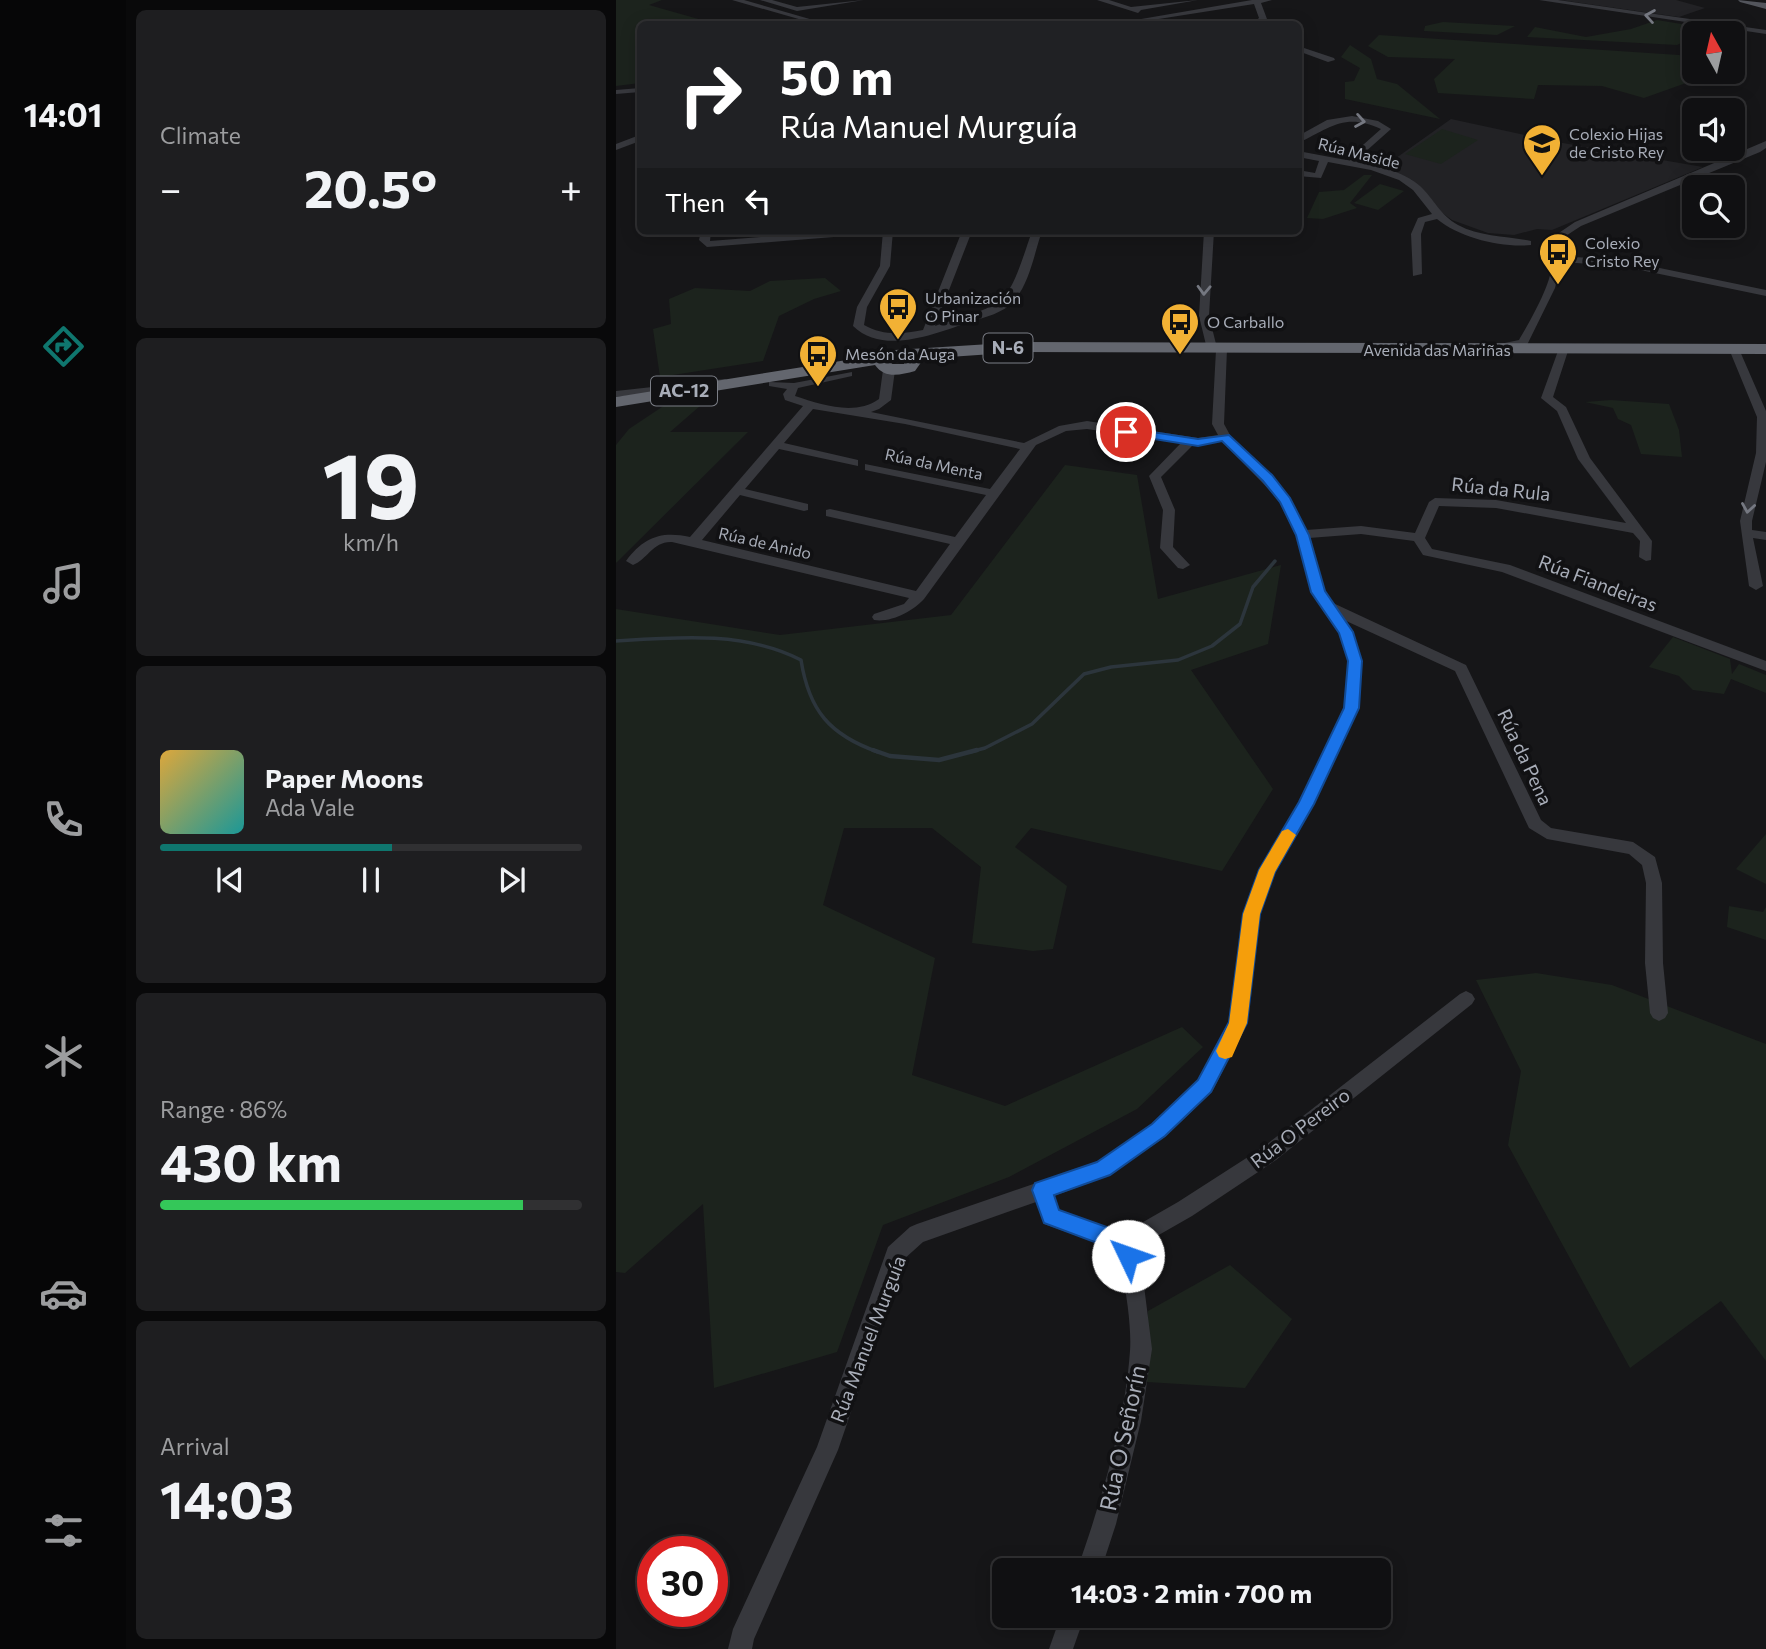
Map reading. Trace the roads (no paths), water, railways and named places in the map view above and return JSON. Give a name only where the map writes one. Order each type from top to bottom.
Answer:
[{"type":"highway","points":[[897,362],[906,347],[920,335],[939,348],[996,348]]},
{"type":"highway","name":"Avenida das Mariñas","points":[[616,402],[752,380],[996,348],[1563,351],[1766,349]]},
{"type":"highway","name":"Avenida das Mariñas","points":[[616,409],[848,374],[897,362],[968,354],[1109,349]]},
{"type":"main road","points":[[1743,0],[1766,5]]},
{"type":"street","points":[[736,0],[812,21]]},
{"type":"street","points":[[764,0],[797,9],[860,0]]},
{"type":"street","points":[[1101,0],[1162,17]]},
{"type":"street","points":[[1131,9],[1194,0]]},
{"type":"street","points":[[1136,21],[1268,0]]},
{"type":"street","points":[[1543,0],[1766,32]]},
{"type":"street","points":[[1257,1],[1263,19],[1260,21]]},
{"type":"street","points":[[1302,50],[1331,61]]},
{"type":"street","points":[[616,92],[637,90]]},
{"type":"street","points":[[1302,137],[1319,124],[1336,118],[1387,129],[1346,164]]},
{"type":"street","points":[[616,147],[637,139]]},
{"type":"street","points":[[1411,350],[1442,346],[1516,346],[1523,343],[1547,294],[1556,267],[1549,245],[1578,224],[1766,144]]},
{"type":"street","name":"Rúa Maside","points":[[1302,155],[1389,173],[1414,185],[1438,216],[1475,235],[1528,243],[1535,238],[1549,245]]},
{"type":"street","points":[[1302,174],[1318,176],[1324,160]]},
{"type":"street","points":[[1416,274],[1416,234],[1421,219],[1438,216]]},
{"type":"street","points":[[705,235],[704,240],[707,244],[821,235]]},
{"type":"street","points":[[888,235],[885,266],[862,307],[858,326],[869,332],[920,335],[993,311],[1007,303],[1015,291],[1036,235]]},
{"type":"street","points":[[920,335],[965,235]]},
{"type":"street","points":[[879,617],[909,607],[919,596],[1032,442],[1063,428],[1087,425],[1198,442],[1225,437],[1218,424],[1217,349],[1204,316],[1209,235]]},
{"type":"street","points":[[1555,259],[1621,263],[1766,293]]},
{"type":"street","points":[[1527,336],[1538,346],[1630,347],[1645,350]]},
{"type":"street","points":[[1734,349],[1763,416],[1762,453],[1750,496],[1746,534],[1756,586]]},
{"type":"street","points":[[1563,351],[1547,398],[1562,409],[1584,458],[1646,541],[1646,557]]},
{"type":"street","points":[[855,413],[883,402],[897,362]]},
{"type":"street","points":[[773,384],[794,386],[848,374]]},
{"type":"street","name":"Avenida das Mariñas","points":[[616,394],[695,383],[752,380]]},
{"type":"street","points":[[794,386],[789,398],[810,405],[1027,447]]},
{"type":"street","name":"Rúa de Anido","points":[[810,405],[693,542],[919,596]]},
{"type":"street","name":"Rúa Manuel Murguía","points":[[740,1649],[742,1638],[827,1450],[895,1254],[917,1234],[1103,1169],[1158,1130],[1205,1086],[1238,1023],[1251,914],[1267,870],[1306,804],[1351,708],[1355,661],[1346,632],[1318,592],[1302,535],[1286,500],[1225,437]]},
{"type":"street","points":[[1182,565],[1166,548],[1169,510],[1155,476],[1190,441]]},
{"type":"street","points":[[777,445],[854,463]]},
{"type":"street","name":"Rúa da Menta","points":[[869,467],[993,493]]},
{"type":"street","points":[[738,491],[804,507]]},
{"type":"street","name":"Rúa da Rula","points":[[1419,538],[1435,502],[1496,504],[1635,529]]},
{"type":"street","points":[[830,513],[958,542]]},
{"type":"street","points":[[1302,535],[1353,528],[1391,530],[1419,538]]},
{"type":"street","points":[[1746,534],[1766,536]]},
{"type":"street","points":[[633,561],[651,542],[664,536],[693,542]]},
{"type":"street","name":"Rúa Fiandeiras","points":[[1419,538],[1428,552],[1505,568],[1766,666]]},
{"type":"street","name":"Rúa da Pena","points":[[1327,606],[1461,668],[1535,824],[1547,833],[1633,848],[1649,862],[1654,883],[1654,963],[1659,1013]]},
{"type":"street","name":"Rúa O Pereiro","points":[[1125,1243],[1185,1209],[1269,1154],[1466,999]]},
{"type":"street","points":[[1042,1190],[1051,1217],[1125,1243]]},
{"type":"street","name":"Rúa O Señorín","points":[[1093,1558],[1105,1524],[1130,1421],[1141,1349],[1132,1270],[1125,1243]]},
{"type":"street","points":[[1061,1649],[1068,1628]]},
{"type":"waterway","points":[[970,752],[985,748],[1032,724],[1084,674],[1111,667],[1178,660],[1212,646],[1240,624],[1253,587],[1275,561]]},
{"type":"waterway","points":[[616,641],[663,638],[734,640],[757,644],[801,660],[810,694],[825,719],[847,738],[874,750]]},
{"type":"waterway","points":[[874,750],[890,756],[939,760],[977,750]]},
{"type":"waterway","points":[[874,750],[878,752]]},
{"type":"place","name":"Colexio Hijas de Cristo Rey","points":[[1542,177]]},
{"type":"place","name":"Colexio Cristo Rey","points":[[1558,286]]},
{"type":"place","name":"Urbanización O Pinar","points":[[898,341]]},
{"type":"place","name":"O Carballo","points":[[1180,356]]},
{"type":"place","name":"Mesón da Auga","points":[[818,388]]}]
